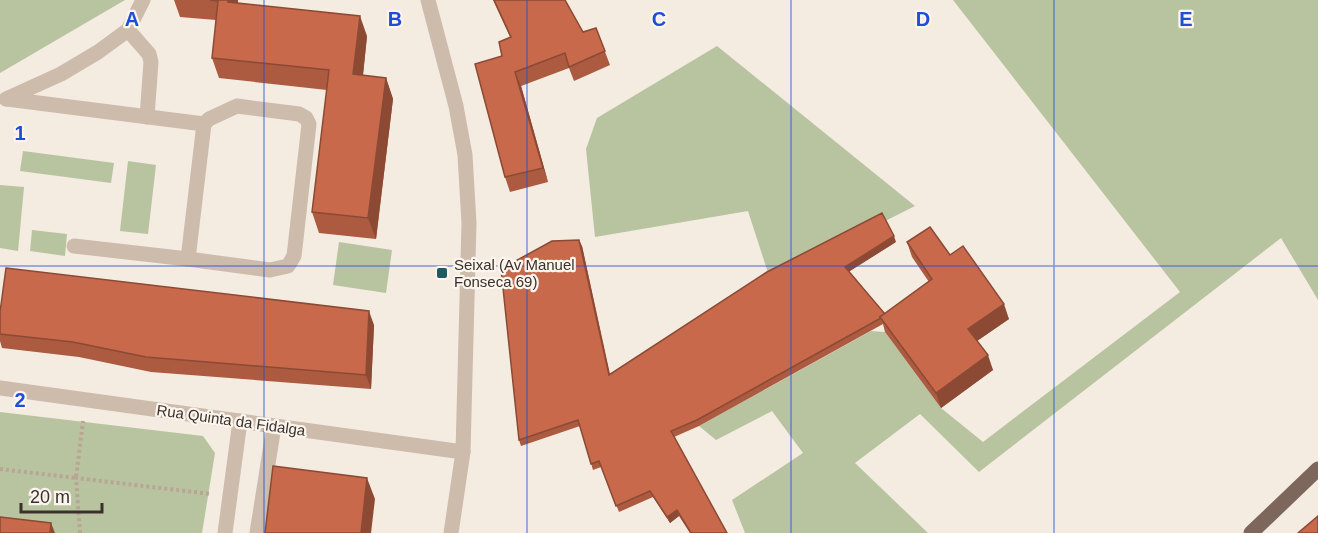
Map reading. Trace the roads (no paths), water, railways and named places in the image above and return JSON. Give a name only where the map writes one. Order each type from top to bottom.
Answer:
[{"type":"main road","points":[[1251,533],[1318,469]]},
{"type":"street","points":[[3,101],[61,74],[89,58],[128,30],[143,0]]},
{"type":"street","points":[[428,0],[456,106],[465,155],[469,223],[463,452],[451,533]]},
{"type":"street","points":[[128,30],[149,54],[152,62],[147,117]]},
{"type":"street","points":[[3,101],[204,124]]},
{"type":"street","points":[[74,246],[270,270],[288,266],[294,256],[309,124],[306,118],[299,114],[237,106],[209,119],[204,124],[188,259]]},
{"type":"street","name":"Rua Quinta da Fidalga","points":[[0,388],[463,452]]},
{"type":"street","points":[[225,533],[240,421]]},
{"type":"street","points":[[257,533],[274,426]]},
{"type":"place","name":"Seixal (Av Manuel Fonseca 69)","points":[[442,273]]}]
